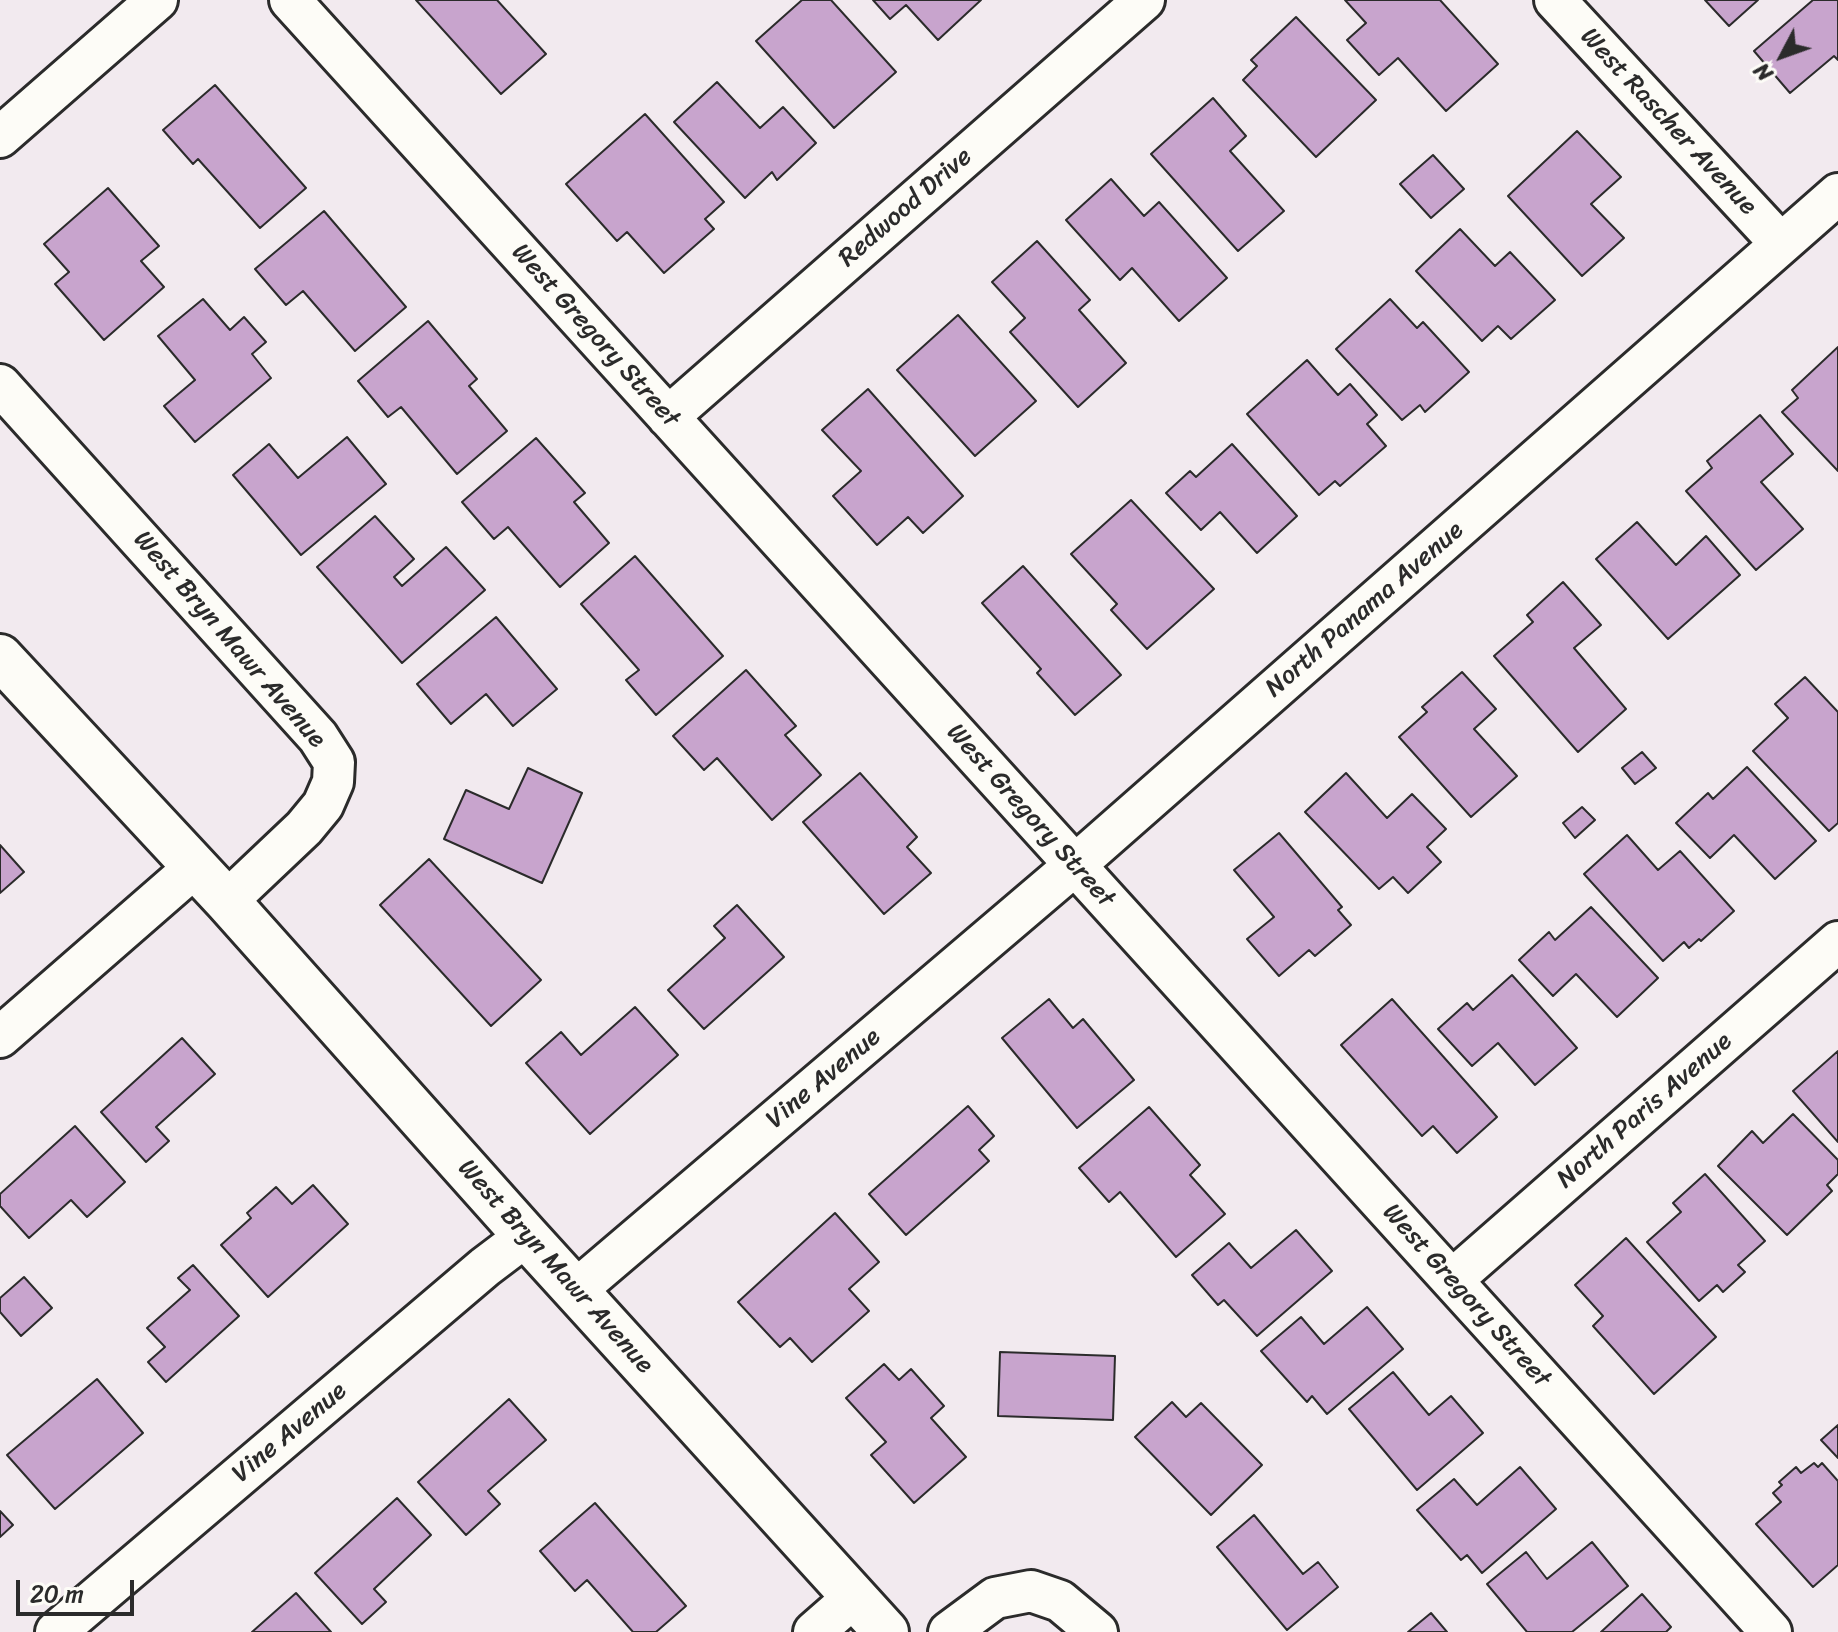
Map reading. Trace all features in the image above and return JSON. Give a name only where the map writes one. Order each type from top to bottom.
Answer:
[{"type":"street","points":[[0,137],[157,0]]},
{"type":"street","name":"West Gregory Street","points":[[290,0],[1771,1632]]},
{"type":"street","name":"Redwood Drive","points":[[668,417],[1144,0]]},
{"type":"street","name":"West Rascher Avenue","points":[[1555,0],[1781,244]]},
{"type":"street","name":"North Panama Avenue","points":[[889,1024],[1075,865],[1838,194]]},
{"type":"street","name":"West Bryn Mawr Avenue","points":[[0,385],[318,737],[334,762],[333,782],[323,805],[304,828],[227,901]]},
{"type":"street","name":"West Bryn Mawr Avenue","points":[[0,657],[227,901],[886,1632]]},
{"type":"street","points":[[0,1037],[195,867]]},
{"type":"street","name":"North Paris Avenue","points":[[1452,1280],[1838,942]]},
{"type":"street","name":"Vine Avenue","points":[[576,1290],[889,1024]]},
{"type":"street","name":"Vine Avenue","points":[[56,1632],[526,1236]]},
{"type":"street","points":[[949,1632],[995,1598],[1031,1591],[1060,1601],[1097,1632]]},
{"type":"street","points":[[814,1632],[854,1597]]},
{"type":"building","points":[[416,0],[497,0],[546,54],[501,94]]},
{"type":"building","points":[[802,0],[831,0],[896,72],[834,128],[756,41]]},
{"type":"building","points":[[873,0],[981,0],[938,40],[906,5],[890,19]]},
{"type":"building","points":[[1345,0],[1440,0],[1498,64],[1446,111],[1398,58],[1379,75],[1347,40],[1366,23]]},
{"type":"building","points":[[1705,0],[1758,0],[1729,26]]},
{"type":"building","points":[[1813,0],[1838,0],[1838,60],[1834,56],[1790,93],[1754,51]]},
{"type":"building","points":[[1296,17],[1376,100],[1316,157],[1243,80],[1257,66],[1251,60]]},
{"type":"building","points":[[717,82],[760,128],[783,107],[816,143],[777,180],[772,172],[745,198],[674,122]]},
{"type":"building","points":[[215,85],[306,188],[260,228],[198,159],[193,164],[163,130]]},
{"type":"building","points":[[1213,98],[1246,136],[1230,151],[1284,211],[1238,251],[1151,154]]},
{"type":"building","points":[[645,114],[724,202],[705,219],[714,229],[664,273],[627,232],[617,241],[566,184]]},
{"type":"building","points":[[1577,131],[1621,177],[1591,204],[1624,238],[1582,276],[1508,196]]},
{"type":"building","points":[[1433,155],[1464,189],[1431,218],[1400,184]]},
{"type":"building","points":[[1111,179],[1144,216],[1159,202],[1227,278],[1179,321],[1132,268],[1120,280],[1066,220]]},
{"type":"building","points":[[108,188],[159,246],[141,261],[164,287],[104,340],[55,284],[69,272],[44,244]]},
{"type":"building","points":[[324,211],[406,307],[355,351],[303,291],[286,305],[255,269]]},
{"type":"building","points":[[1460,229],[1495,266],[1510,252],[1555,300],[1511,339],[1498,326],[1482,341],[1416,271]]},
{"type":"building","points":[[1037,241],[1090,300],[1079,310],[1126,363],[1078,407],[1010,332],[1025,318],[992,282]]},
{"type":"building","points":[[203,299],[230,330],[244,317],[266,342],[252,354],[271,378],[195,442],[164,406],[195,380],[158,336]]},
{"type":"building","points":[[1390,299],[1417,328],[1423,322],[1469,372],[1425,412],[1420,405],[1402,420],[1336,349]]},
{"type":"building","points":[[958,315],[1036,401],[975,456],[897,370]]},
{"type":"building","points":[[428,321],[477,379],[469,386],[507,431],[457,474],[401,407],[388,417],[358,381]]},
{"type":"building","points":[[1838,347],[1838,471],[1782,412],[1798,398],[1792,390]]},
{"type":"building","points":[[1307,360],[1338,395],[1350,384],[1377,415],[1367,424],[1386,446],[1340,486],[1335,481],[1319,495],[1247,414]]},
{"type":"building","points":[[868,389],[963,496],[923,533],[908,517],[877,545],[833,496],[861,471],[822,430]]},
{"type":"building","points":[[1760,415],[1793,454],[1761,482],[1803,529],[1756,570],[1686,491],[1712,468],[1707,461]]},
{"type":"building","points":[[347,437],[386,484],[301,555],[233,475],[269,444],[298,478]]},
{"type":"building","points":[[536,438],[585,493],[574,502],[609,543],[560,587],[508,527],[494,539],[462,502]]},
{"type":"building","points":[[1232,444],[1297,516],[1257,553],[1220,512],[1201,530],[1166,493],[1190,471],[1196,477]]},
{"type":"building","points":[[1131,500],[1214,589],[1147,649],[1111,610],[1117,604],[1071,554]]},
{"type":"building","points":[[375,516],[414,559],[394,577],[402,586],[446,547],[485,590],[402,663],[317,567]]},
{"type":"building","points":[[1637,522],[1676,565],[1706,536],[1740,575],[1668,639],[1596,559]]},
{"type":"building","points":[[635,556],[723,656],[656,715],[626,680],[639,670],[581,604]]},
{"type":"building","points":[[1023,566],[1121,675],[1075,715],[1037,673],[1041,669],[982,603]]},
{"type":"building","points":[[1563,582],[1601,625],[1574,648],[1626,709],[1578,752],[1494,656],[1533,622],[1527,615]]},
{"type":"building","points":[[496,617],[557,689],[513,726],[486,694],[451,724],[417,684]]},
{"type":"building","points":[[746,670],[796,726],[785,735],[821,775],[772,820],[717,758],[704,770],[673,736]]},
{"type":"building","points":[[1462,672],[1496,709],[1474,729],[1517,776],[1471,817],[1399,737],[1427,712],[1422,707]]},
{"type":"building","points":[[1805,677],[1838,712],[1838,823],[1829,831],[1753,751],[1788,718],[1775,704]]},
{"type":"building","points":[[1642,752],[1656,768],[1635,784],[1622,768]]},
{"type":"building","points":[[1747,767],[1816,841],[1775,879],[1734,835],[1710,858],[1676,823],[1708,793],[1713,799]]},
{"type":"building","points":[[528,768],[582,793],[542,883],[444,839],[466,790],[509,809]]},
{"type":"building","points":[[860,773],[917,837],[907,847],[931,873],[884,914],[803,822]]},
{"type":"building","points":[[1346,773],[1387,818],[1412,794],[1446,829],[1427,847],[1441,862],[1408,893],[1393,877],[1379,889],[1305,812]]},
{"type":"building","points":[[1582,807],[1595,820],[1575,838],[1563,823]]},
{"type":"building","points":[[1279,833],[1342,907],[1338,910],[1351,925],[1315,956],[1309,950],[1279,976],[1247,939],[1274,917],[1234,870]]},
{"type":"building","points":[[1627,835],[1658,870],[1680,851],[1734,911],[1701,941],[1699,939],[1689,948],[1684,942],[1663,961],[1584,874]]},
{"type":"building","points":[[0,845],[24,872],[0,893]]},
{"type":"building","points":[[429,859],[541,980],[491,1026],[380,905]]},
{"type":"building","points":[[737,905],[784,957],[704,1029],[668,990],[725,938],[714,926]]},
{"type":"building","points":[[1591,907],[1658,978],[1617,1017],[1576,974],[1553,996],[1519,960],[1549,932],[1555,940]]},
{"type":"building","points":[[1512,975],[1577,1048],[1535,1085],[1498,1043],[1472,1066],[1438,1029],[1467,1003],[1473,1010]]},
{"type":"building","points":[[1049,999],[1073,1028],[1083,1019],[1134,1080],[1077,1128],[1002,1038]]},
{"type":"building","points":[[1392,999],[1497,1117],[1457,1153],[1433,1126],[1422,1136],[1341,1045]]},
{"type":"building","points":[[635,1007],[678,1055],[590,1134],[526,1063],[561,1032],[581,1055]]},
{"type":"building","points":[[182,1038],[215,1074],[156,1127],[169,1141],[146,1162],[101,1112]]},
{"type":"building","points":[[1838,1051],[1838,1142],[1793,1091]]},
{"type":"building","points":[[968,1106],[994,1136],[979,1150],[989,1161],[906,1235],[869,1194]]},
{"type":"building","points":[[1149,1107],[1200,1165],[1190,1175],[1225,1214],[1176,1257],[1120,1192],[1109,1202],[1079,1168]]},
{"type":"building","points":[[1793,1114],[1838,1160],[1838,1174],[1827,1185],[1832,1191],[1787,1235],[1718,1166],[1752,1131],[1763,1143]]},
{"type":"building","points":[[75,1126],[125,1182],[87,1217],[71,1200],[29,1238],[0,1206],[0,1194]]},
{"type":"building","points":[[1705,1174],[1765,1241],[1738,1265],[1745,1272],[1723,1292],[1717,1285],[1699,1301],[1647,1242],[1681,1212],[1673,1203]]},
{"type":"building","points":[[313,1185],[348,1224],[268,1297],[221,1245],[251,1218],[247,1213],[276,1187],[292,1204]]},
{"type":"building","points":[[835,1213],[879,1262],[849,1289],[869,1311],[812,1362],[790,1338],[780,1347],[738,1302]]},
{"type":"building","points":[[1296,1230],[1332,1271],[1257,1336],[1224,1300],[1218,1305],[1192,1275],[1229,1243],[1251,1268]]},
{"type":"building","points":[[1626,1238],[1716,1337],[1654,1394],[1593,1326],[1603,1316],[1575,1285]]},
{"type":"building","points":[[193,1265],[239,1316],[166,1382],[148,1362],[165,1347],[147,1328],[190,1290],[178,1278]]},
{"type":"building","points":[[24,1277],[52,1308],[21,1336],[0,1312],[0,1298]]},
{"type":"building","points":[[1367,1307],[1403,1349],[1327,1414],[1312,1396],[1307,1402],[1261,1351],[1301,1317],[1324,1344]]},
{"type":"building","points":[[1000,1352],[1115,1356],[1113,1420],[998,1416]]},
{"type":"building","points":[[884,1364],[899,1380],[911,1369],[944,1406],[931,1418],[966,1457],[914,1503],[871,1455],[886,1442],[846,1398]]},
{"type":"building","points":[[1393,1372],[1429,1415],[1451,1396],[1483,1433],[1417,1490],[1349,1409]]},
{"type":"building","points":[[97,1379],[143,1433],[55,1509],[7,1455]]},
{"type":"building","points":[[509,1399],[546,1440],[488,1491],[500,1504],[466,1535],[418,1482]]},
{"type":"building","points":[[1172,1402],[1186,1417],[1201,1403],[1262,1465],[1211,1515],[1135,1437]]},
{"type":"building","points":[[1838,1425],[1838,1458],[1821,1440]]},
{"type":"building","points":[[1814,1463],[1818,1467],[1822,1463],[1838,1481],[1838,1565],[1813,1587],[1756,1524],[1781,1502],[1773,1493],[1782,1485],[1779,1482],[1796,1467],[1801,1473]]},
{"type":"building","points":[[1520,1467],[1556,1509],[1482,1573],[1467,1555],[1461,1560],[1417,1510],[1454,1479],[1477,1505]]},
{"type":"building","points":[[397,1498],[431,1535],[374,1589],[386,1602],[362,1624],[315,1573]]},
{"type":"building","points":[[595,1503],[686,1606],[656,1632],[633,1632],[587,1580],[575,1591],[540,1551]]},
{"type":"building","points":[[0,1511],[13,1525],[0,1537]]},
{"type":"building","points":[[1254,1515],[1303,1574],[1318,1562],[1338,1587],[1287,1630],[1217,1547]]},
{"type":"building","points":[[1592,1542],[1628,1586],[1572,1632],[1527,1632],[1487,1584],[1526,1552],[1547,1579]]},
{"type":"building","points":[[296,1593],[331,1632],[252,1632]]},
{"type":"building","points":[[1642,1594],[1671,1627],[1666,1632],[1601,1632]]},
{"type":"building","points":[[1431,1613],[1447,1632],[1408,1632]]}]
